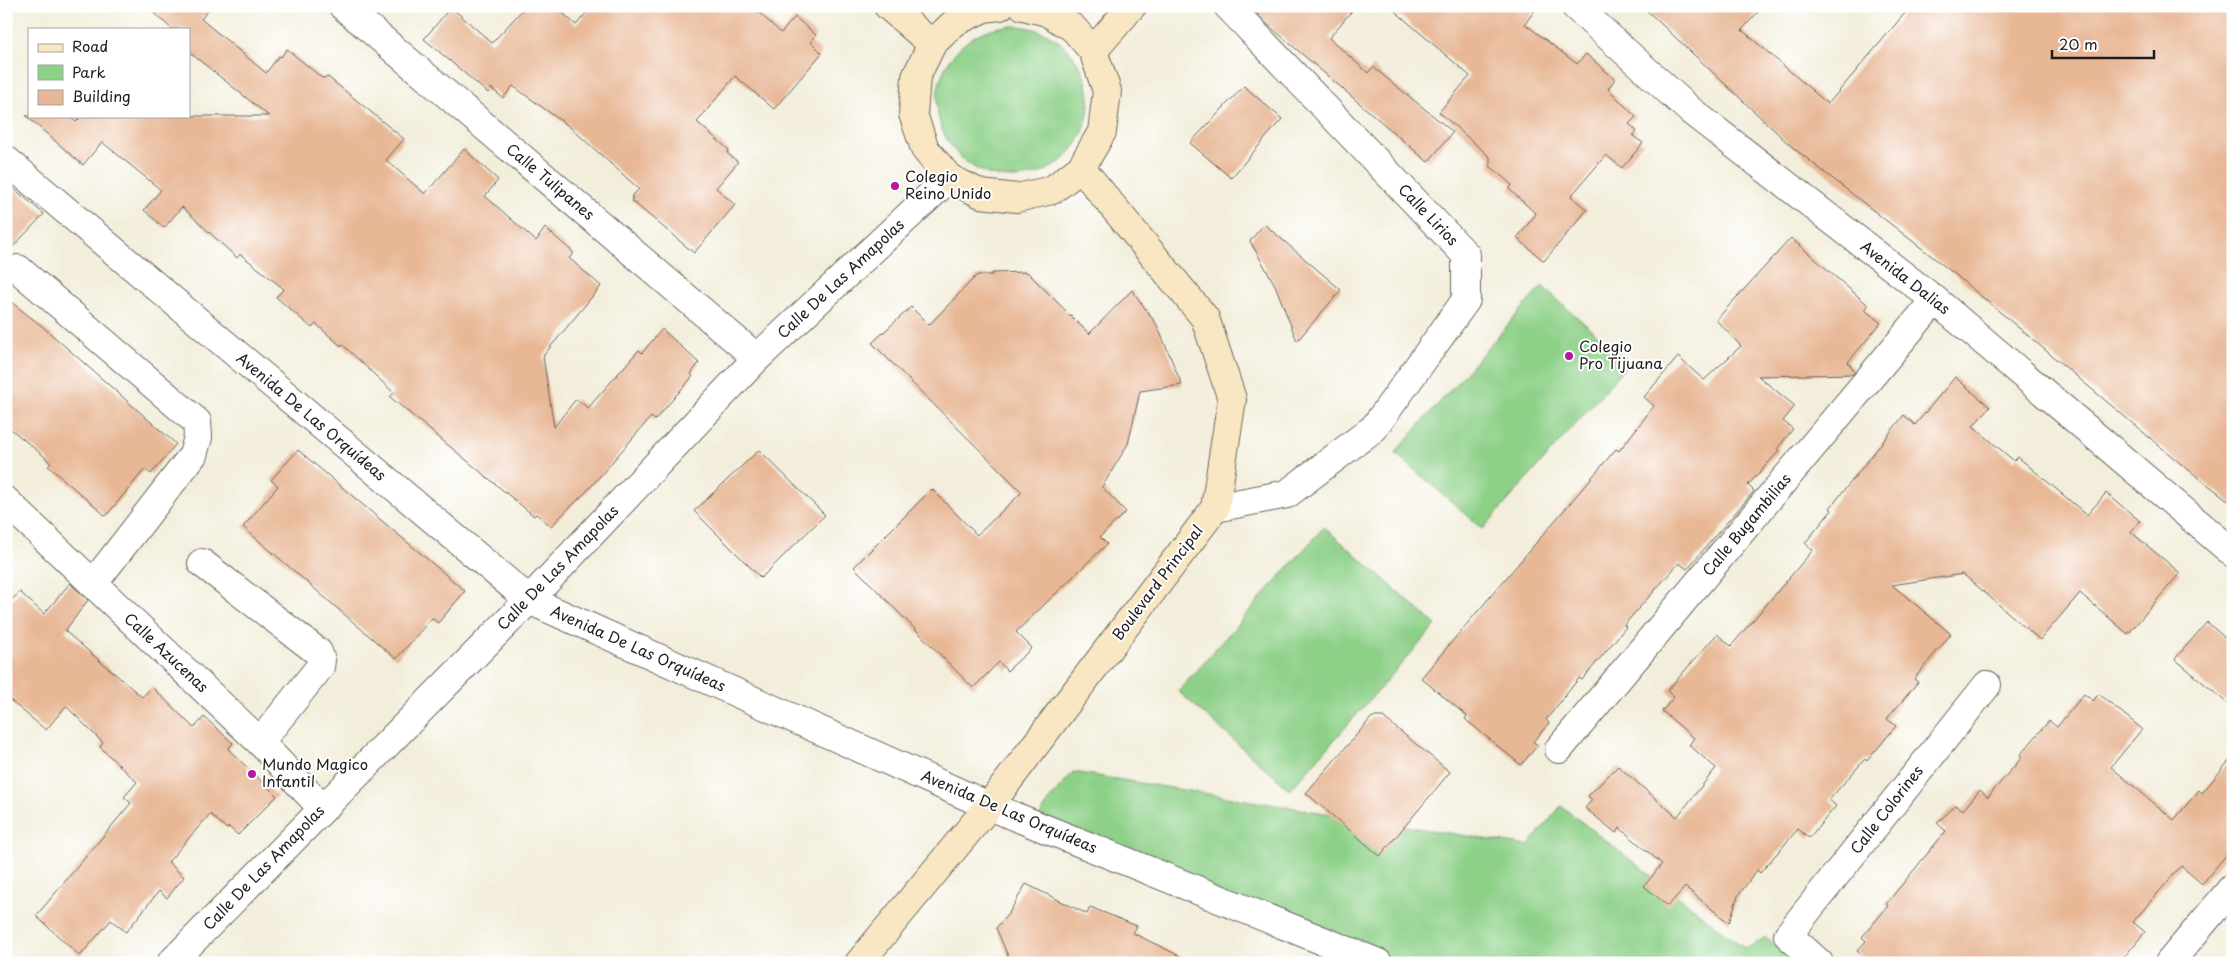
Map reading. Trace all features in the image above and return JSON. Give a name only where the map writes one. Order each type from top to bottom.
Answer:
[{"type":"street","name":"Calle Tulipanes","points":[[343,6],[757,358]]},
{"type":"street","points":[[888,6],[932,44]]},
{"type":"street","points":[[1000,6],[984,8],[955,22],[932,44],[916,77],[913,114],[925,149],[950,178],[981,194],[1017,198],[1052,190],[1081,168],[1102,132],[1107,91],[1093,51],[1073,28],[1041,8]]},
{"type":"street","points":[[1093,51],[1132,6]]},
{"type":"street","name":"Calle Lirios","points":[[1215,508],[1287,494],[1374,428],[1466,300],[1466,255],[1228,6]]},
{"type":"street","name":"Avenida Dalias","points":[[1575,6],[1691,111],[1935,300],[2233,553]]},
{"type":"street","name":"Avenida De Las Orquídeas","points":[[6,160],[529,600],[989,806],[1375,962]]},
{"type":"street","name":"Boulevard Principal","points":[[860,963],[989,806],[1215,508],[1232,399],[1205,318],[1081,168]]},
{"type":"street","name":"Calle De Las Amapolas","points":[[171,963],[529,600],[757,358],[950,178]]},
{"type":"street","points":[[18,269],[197,422],[198,437],[193,455],[93,584]]},
{"type":"street","name":"Calle Bugambilias","points":[[1559,749],[1935,300]]},
{"type":"street","name":"Calle Azucenas","points":[[6,501],[260,742],[322,808]]},
{"type":"street","points":[[202,563],[318,652],[321,660],[320,667],[260,742]]},
{"type":"street","name":"Calle Colorines","points":[[1819,963],[1788,935],[1987,685]]},
{"type":"street","points":[[2169,963],[2233,888]]},
{"type":"green space","points":[[1013,26],[1028,27],[1042,31],[1067,48],[1084,73],[1088,87],[1088,117],[1084,131],[1067,156],[1042,173],[1028,177],[1013,178],[998,177],[984,173],[959,156],[942,131],[938,117],[937,102],[938,87],[942,73],[959,48],[984,31],[998,27]]},
{"type":"green space","points":[[1542,286],[1629,363],[1483,529],[1395,453]]},
{"type":"green space","points":[[1324,527],[1436,625],[1290,790],[1178,691]]},
{"type":"green space","points":[[1073,772],[1528,846],[1561,806],[1746,949],[1766,937],[1796,963],[1384,963],[1039,817],[1051,798]]},
{"type":"building","points":[[146,6],[212,6],[201,19],[266,73],[287,49],[322,78],[328,77],[404,139],[386,160],[425,194],[464,149],[498,180],[485,196],[536,241],[545,228],[574,253],[569,258],[601,286],[543,356],[554,427],[576,399],[588,408],[639,350],[642,353],[662,329],[699,363],[691,374],[693,376],[655,420],[651,417],[588,490],[551,526],[536,514],[534,516],[390,397],[394,393],[342,344],[341,346],[316,324],[312,328],[276,297],[284,289],[240,254],[237,258],[182,207],[164,228],[144,210],[161,190],[102,142],[83,165],[28,118],[70,118],[76,122],[79,119],[78,118],[269,116],[190,53],[190,28],[171,28]]},
{"type":"building","points":[[526,6],[555,6],[576,25],[592,6],[752,6],[781,33],[795,17],[816,35],[811,42],[822,53],[774,109],[735,76],[697,122],[729,150],[727,153],[738,162],[716,188],[735,205],[694,253],[631,200],[633,198],[631,197],[639,189],[571,128],[513,86],[503,98],[491,88],[488,93],[424,39],[451,7],[492,43]]},
{"type":"building","points":[[1250,6],[1356,6],[1329,38],[1368,73],[1373,67],[1453,132],[1428,162],[1267,24]]},
{"type":"building","points":[[1389,6],[1538,6],[1525,24],[1577,64],[1586,54],[1615,79],[1608,89],[1636,117],[1629,124],[1637,131],[1633,136],[1643,143],[1622,168],[1606,155],[1571,196],[1587,210],[1544,261],[1517,238],[1536,214],[1509,189],[1512,185],[1490,166],[1490,157],[1439,112],[1470,76]]},
{"type":"building","points":[[1642,6],[1763,6],[1742,30],[1828,104],[1911,6],[2233,6],[2233,504],[2181,464],[1957,276],[1791,146]]},
{"type":"building","points":[[1244,86],[1282,119],[1231,178],[1190,143]]},
{"type":"building","points":[[6,182],[44,214],[6,254]]},
{"type":"building","points":[[1264,224],[1341,290],[1297,341],[1275,285],[1250,241]]},
{"type":"building","points":[[1791,238],[1868,305],[1865,310],[1881,323],[1848,362],[1855,372],[1853,374],[1758,376],[1795,406],[1783,421],[1793,429],[1777,449],[1779,451],[1748,485],[1754,491],[1687,569],[1679,563],[1624,625],[1626,627],[1582,680],[1579,678],[1546,720],[1549,723],[1533,742],[1538,745],[1521,765],[1465,719],[1467,716],[1421,678],[1616,449],[1619,451],[1654,406],[1644,397],[1678,357],[1704,380],[1741,346],[1716,320]]},
{"type":"building","points":[[1027,272],[1089,334],[1132,290],[1157,325],[1182,385],[1140,391],[1128,444],[1102,487],[1126,512],[1100,537],[1107,544],[1016,632],[1032,648],[1007,671],[999,662],[973,688],[854,567],[932,489],[977,535],[1022,492],[872,343],[911,307],[929,325],[977,275]]},
{"type":"building","points":[[6,298],[43,327],[176,444],[151,474],[145,469],[106,516],[48,466],[51,464],[45,457],[6,425]]},
{"type":"building","points":[[1955,377],[1990,407],[1973,426],[2014,461],[2018,457],[2087,515],[2106,493],[2140,521],[2131,532],[2180,573],[2128,634],[2080,593],[2040,640],[1963,574],[1892,585],[1951,634],[1914,679],[1918,682],[1887,719],[1896,726],[1867,761],[1865,759],[1829,800],[1836,806],[1809,838],[1798,829],[1760,873],[1757,870],[1738,896],[1729,923],[1685,887],[1668,906],[1644,886],[1662,864],[1620,828],[1616,833],[1585,808],[1592,800],[1588,796],[1618,766],[1677,817],[1716,768],[1689,745],[1694,738],[1662,711],[1674,697],[1667,691],[1717,634],[1731,646],[1813,550],[1805,543],[1832,510],[1830,508],[1904,415],[1915,425]]},
{"type":"building","points":[[298,450],[465,591],[438,623],[432,618],[396,659],[243,527],[278,486],[271,480]]},
{"type":"building","points":[[759,450],[825,515],[761,578],[694,511]]},
{"type":"building","points":[[70,583],[88,600],[65,631],[142,697],[152,687],[194,728],[204,717],[233,743],[228,749],[277,796],[238,835],[229,827],[227,829],[210,814],[168,862],[184,877],[167,898],[159,891],[126,932],[111,920],[80,956],[36,916],[131,803],[124,797],[137,782],[100,747],[103,743],[66,706],[46,730],[6,697],[6,605],[20,592],[44,614]]},
{"type":"building","points":[[2207,622],[2233,645],[2233,708],[2175,659]]},
{"type":"building","points":[[2084,694],[2093,701],[2099,694],[2142,729],[2111,767],[2174,820],[2199,790],[2202,793],[2233,756],[2233,847],[2202,884],[2181,866],[2133,922],[2145,932],[2119,963],[1870,963],[1857,951],[1866,941],[1862,937],[1888,906],[1886,904],[1946,831],[1937,823],[1956,805],[1963,810],[1980,790],[1988,797],[2049,721],[2057,727]]},
{"type":"building","points":[[1372,717],[1383,717],[1450,772],[1380,856],[1306,793]]},
{"type":"building","points":[[1026,884],[1087,914],[1090,907],[1137,926],[1133,933],[1194,963],[1011,963],[996,928],[1009,913]]},
{"type":"place","name":"Colegio Reino Unido","points":[[895,186]]},
{"type":"place","name":"Colegio Pro Tijuana","points":[[1569,356]]},
{"type":"place","name":"Mundo Magico Infantil","points":[[252,774]]}]
